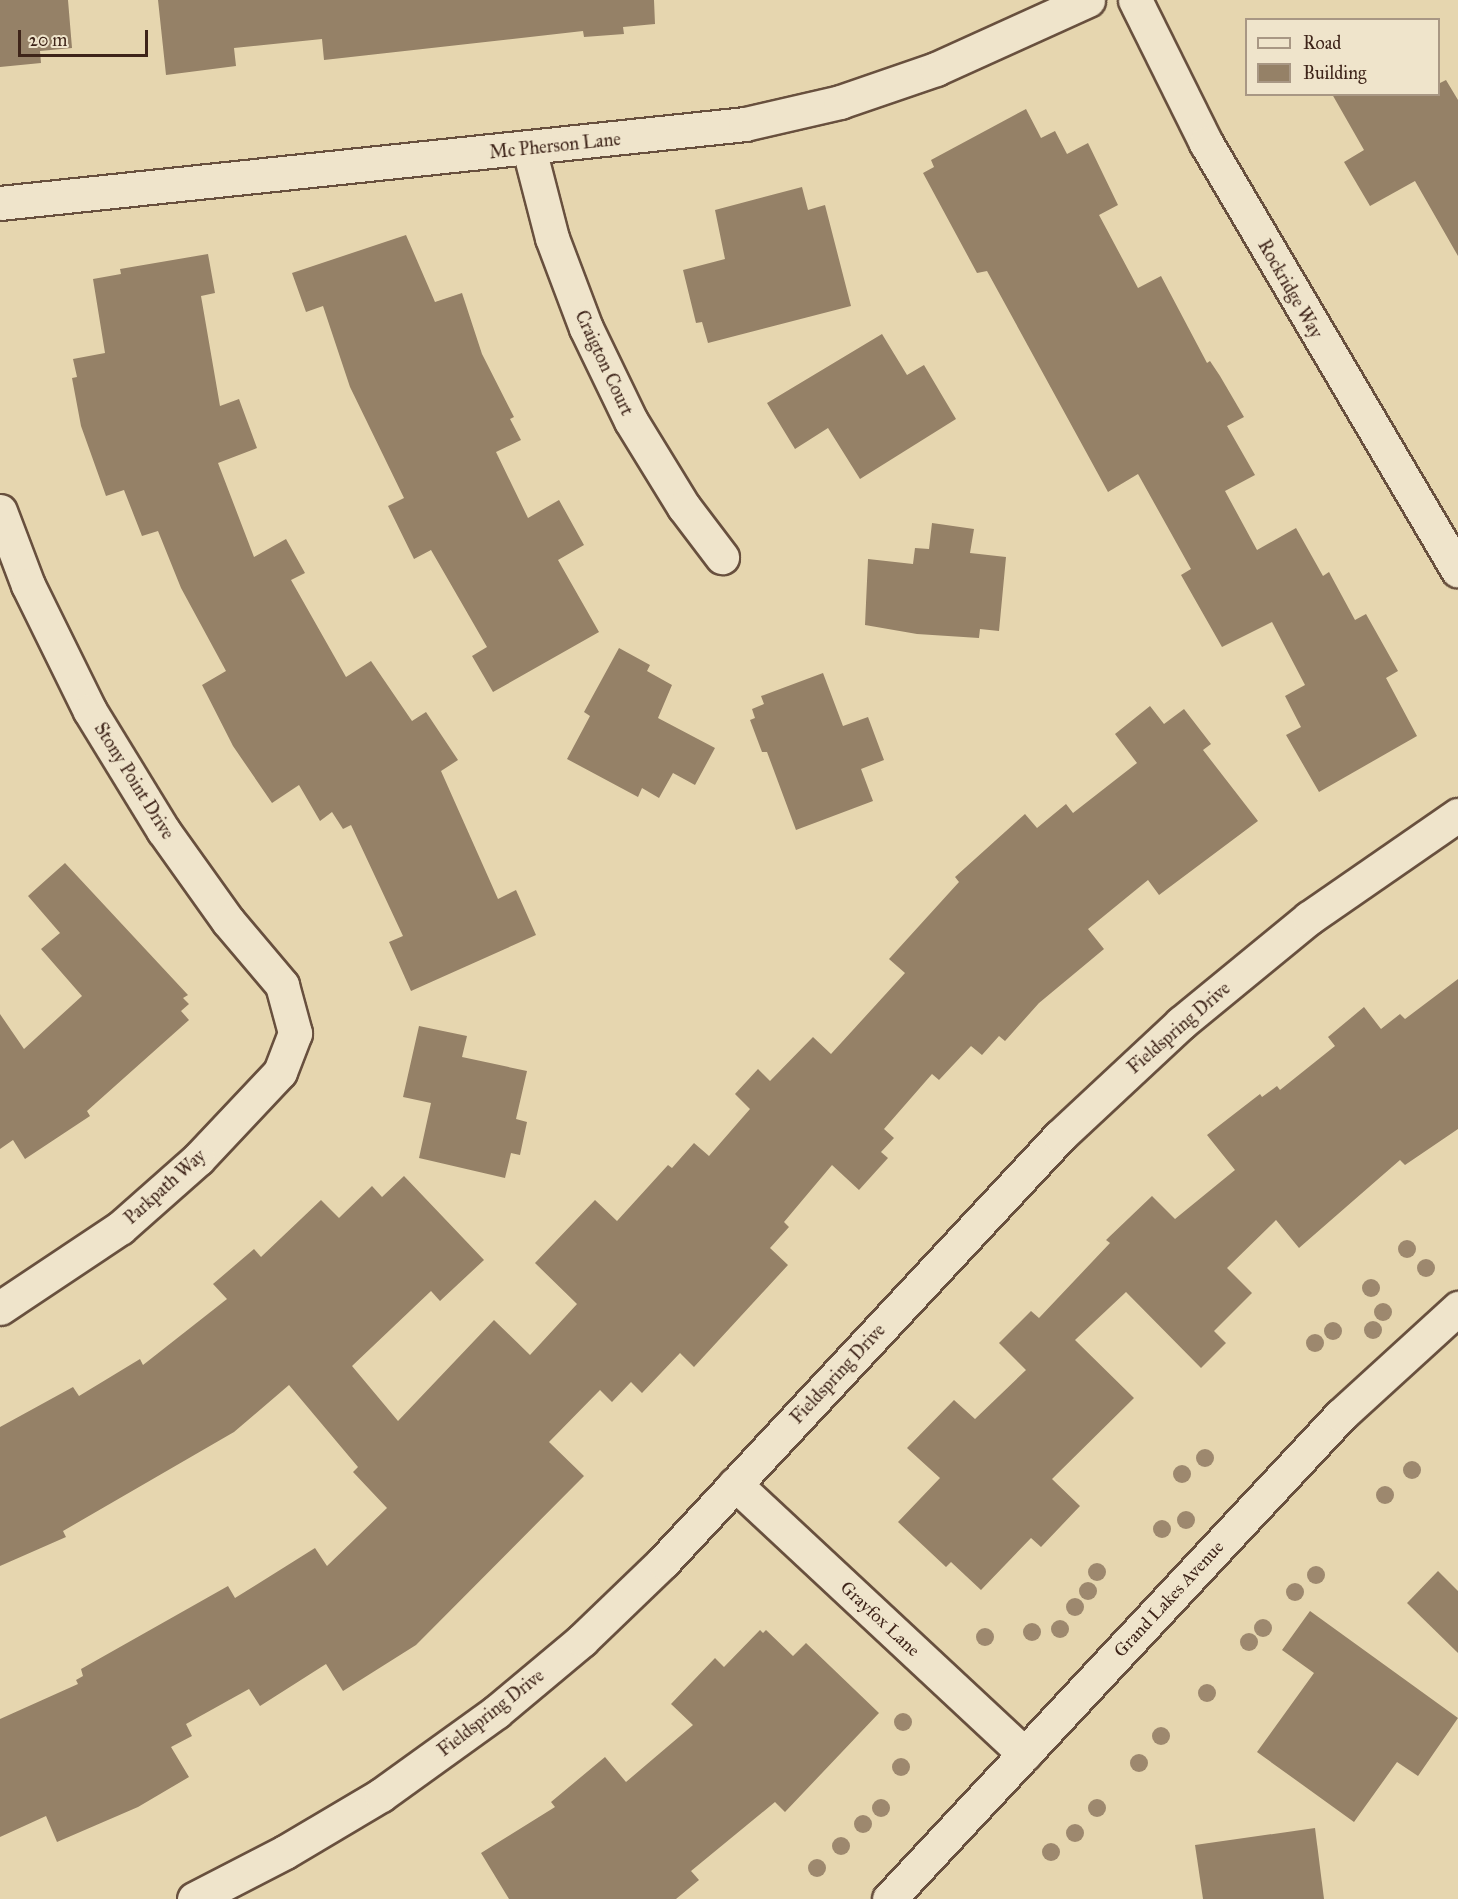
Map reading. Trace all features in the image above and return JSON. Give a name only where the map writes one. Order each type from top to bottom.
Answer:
[{"type":"street","name":"Mc Pherson Lane","points":[[0,203],[529,149],[734,125],[840,102],[936,69],[1088,0]]},
{"type":"street","name":"Rockridge Way","points":[[1135,0],[1206,143],[1458,570]]},
{"type":"street","name":"Craigton Court","points":[[529,149],[552,238],[586,328],[631,421],[684,507],[722,557]]},
{"type":"street","name":"Stony Point Drive","points":[[0,511],[28,585],[90,711],[163,830],[228,921],[282,985],[295,1033]]},
{"type":"street","name":"Fieldspring Drive","points":[[194,1899],[285,1852],[381,1794],[496,1713],[582,1640],[663,1562],[1060,1136],[1180,1023],[1309,918],[1458,815]]},
{"type":"street","name":"Parkpath Way","points":[[0,1308],[120,1228],[198,1159],[280,1072],[295,1033]]},
{"type":"street","name":"Grand Lakes Avenue","points":[[889,1899],[1341,1415],[1458,1308]]},
{"type":"street","name":"Grayfox Lane","points":[[735,1485],[1025,1754]]},
{"type":"building","points":[[0,0],[68,0],[72,48],[40,51],[41,63],[0,67]]},
{"type":"building","points":[[158,0],[654,0],[655,24],[623,27],[624,34],[584,37],[583,31],[324,60],[322,39],[234,48],[236,66],[166,75]]},
{"type":"building","points":[[1446,80],[1458,100],[1458,256],[1415,181],[1370,206],[1344,162],[1364,150],[1333,96],[1440,96],[1440,83]]},
{"type":"building","points":[[1026,109],[1041,138],[1055,131],[1067,154],[1088,143],[1118,205],[1099,215],[1138,288],[1161,276],[1207,363],[1210,361],[1244,417],[1227,426],[1255,475],[1225,491],[1257,550],[1296,528],[1323,576],[1329,572],[1355,620],[1366,614],[1398,671],[1386,678],[1417,736],[1319,792],[1286,735],[1301,727],[1285,696],[1305,685],[1272,622],[1222,647],[1181,575],[1191,569],[1138,474],[1108,492],[987,271],[977,273],[923,173],[934,167],[931,160]]},
{"type":"building","points":[[802,187],[808,210],[825,205],[851,306],[708,343],[702,322],[696,323],[683,270],[725,259],[715,210]]},
{"type":"building","points":[[406,235],[435,302],[462,293],[482,354],[514,417],[510,419],[521,440],[496,452],[528,518],[559,500],[584,545],[558,560],[599,632],[493,692],[472,656],[487,647],[431,550],[414,559],[388,506],[404,498],[350,387],[323,306],[306,312],[292,273]]},
{"type":"building","points":[[208,254],[215,293],[201,296],[220,406],[239,399],[257,448],[218,463],[254,557],[286,539],[305,573],[291,580],[346,677],[371,661],[412,721],[426,712],[458,760],[441,771],[498,899],[516,890],[536,935],[411,991],[389,942],[403,936],[351,825],[343,829],[332,812],[320,821],[299,785],[272,803],[233,746],[202,685],[226,671],[181,588],[158,531],[142,536],[124,490],[106,496],[81,426],[72,378],[77,377],[73,359],[105,353],[93,279],[121,274],[120,269]]},
{"type":"building","points":[[882,334],[907,375],[924,365],[956,419],[860,479],[828,428],[795,449],[767,403]]},
{"type":"building","points":[[932,523],[974,529],[970,553],[1006,557],[999,631],[980,629],[979,638],[917,634],[865,625],[868,559],[913,564],[915,548],[929,549]]},
{"type":"building","points":[[619,648],[650,665],[647,671],[672,685],[658,718],[715,748],[695,785],[673,773],[659,798],[642,788],[638,797],[567,759],[590,716],[584,712]]},
{"type":"building","points":[[823,673],[843,726],[868,717],[884,760],[861,769],[873,801],[796,830],[767,752],[762,752],[750,720],[755,718],[752,709],[764,704],[761,696]]},
{"type":"building","points":[[1150,706],[1164,724],[1184,709],[1211,744],[1203,750],[1258,821],[1159,895],[1148,880],[1088,929],[1104,949],[1039,1003],[1005,1041],[999,1036],[982,1055],[971,1046],[939,1080],[932,1074],[884,1129],[894,1138],[881,1152],[888,1158],[859,1190],[832,1165],[784,1222],[789,1227],[770,1248],[788,1265],[694,1367],[680,1353],[642,1393],[631,1382],[612,1402],[600,1390],[549,1442],[584,1476],[416,1645],[343,1691],[326,1664],[260,1706],[249,1689],[186,1724],[192,1736],[171,1747],[189,1777],[138,1807],[57,1842],[46,1816],[0,1837],[0,1719],[78,1684],[76,1680],[83,1676],[81,1669],[228,1586],[235,1598],[315,1548],[327,1566],[387,1508],[353,1472],[358,1467],[289,1385],[234,1432],[63,1531],[66,1537],[0,1566],[0,1427],[73,1387],[79,1396],[140,1359],[143,1365],[227,1299],[213,1284],[254,1249],[261,1257],[321,1200],[339,1218],[372,1186],[382,1197],[404,1176],[484,1260],[440,1301],[431,1291],[352,1366],[398,1421],[494,1320],[530,1355],[577,1304],[535,1263],[595,1200],[617,1221],[668,1165],[672,1168],[694,1143],[709,1156],[750,1109],[735,1094],[758,1069],[770,1081],[813,1037],[831,1054],[905,973],[889,959],[959,882],[955,877],[1025,814],[1037,828],[1066,804],[1073,813],[1137,763],[1115,734]]},
{"type":"building","points":[[65,863],[188,995],[183,998],[189,1004],[181,1011],[189,1020],[87,1111],[90,1116],[25,1159],[13,1140],[0,1149],[0,1014],[24,1049],[82,996],[41,949],[60,933],[28,896]]},
{"type":"building","points":[[1458,979],[1458,1129],[1405,1165],[1400,1160],[1299,1248],[1276,1220],[1227,1268],[1252,1293],[1214,1331],[1226,1343],[1201,1368],[1126,1292],[1075,1340],[1134,1398],[1052,1479],[1080,1506],[1041,1547],[1031,1538],[981,1590],[951,1562],[946,1567],[898,1522],[940,1478],[907,1448],[954,1400],[975,1419],[1026,1370],[999,1343],[1031,1311],[1039,1318],[1110,1243],[1106,1240],[1152,1196],[1175,1219],[1235,1170],[1207,1135],[1260,1094],[1262,1097],[1277,1086],[1280,1090],[1335,1046],[1328,1037],[1364,1007],[1381,1029],[1400,1014],[1405,1019]]},
{"type":"building","points":[[419,1026],[467,1036],[462,1057],[527,1071],[516,1119],[527,1122],[520,1155],[511,1153],[505,1178],[419,1158],[431,1103],[403,1097]]},
{"type":"building","points":[[1438,1571],[1458,1591],[1458,1653],[1407,1603]]},
{"type":"building","points":[[1310,1611],[1458,1718],[1418,1776],[1397,1762],[1354,1822],[1257,1752],[1314,1673],[1282,1650]]},
{"type":"building","points":[[760,1630],[763,1633],[766,1630],[793,1656],[806,1643],[879,1713],[785,1812],[775,1802],[691,1871],[699,1880],[676,1899],[509,1899],[481,1853],[555,1807],[551,1802],[605,1757],[626,1782],[693,1725],[671,1704],[715,1658],[724,1667]]},
{"type":"building","points":[[1315,1828],[1324,1899],[1203,1899],[1195,1845]]}]
